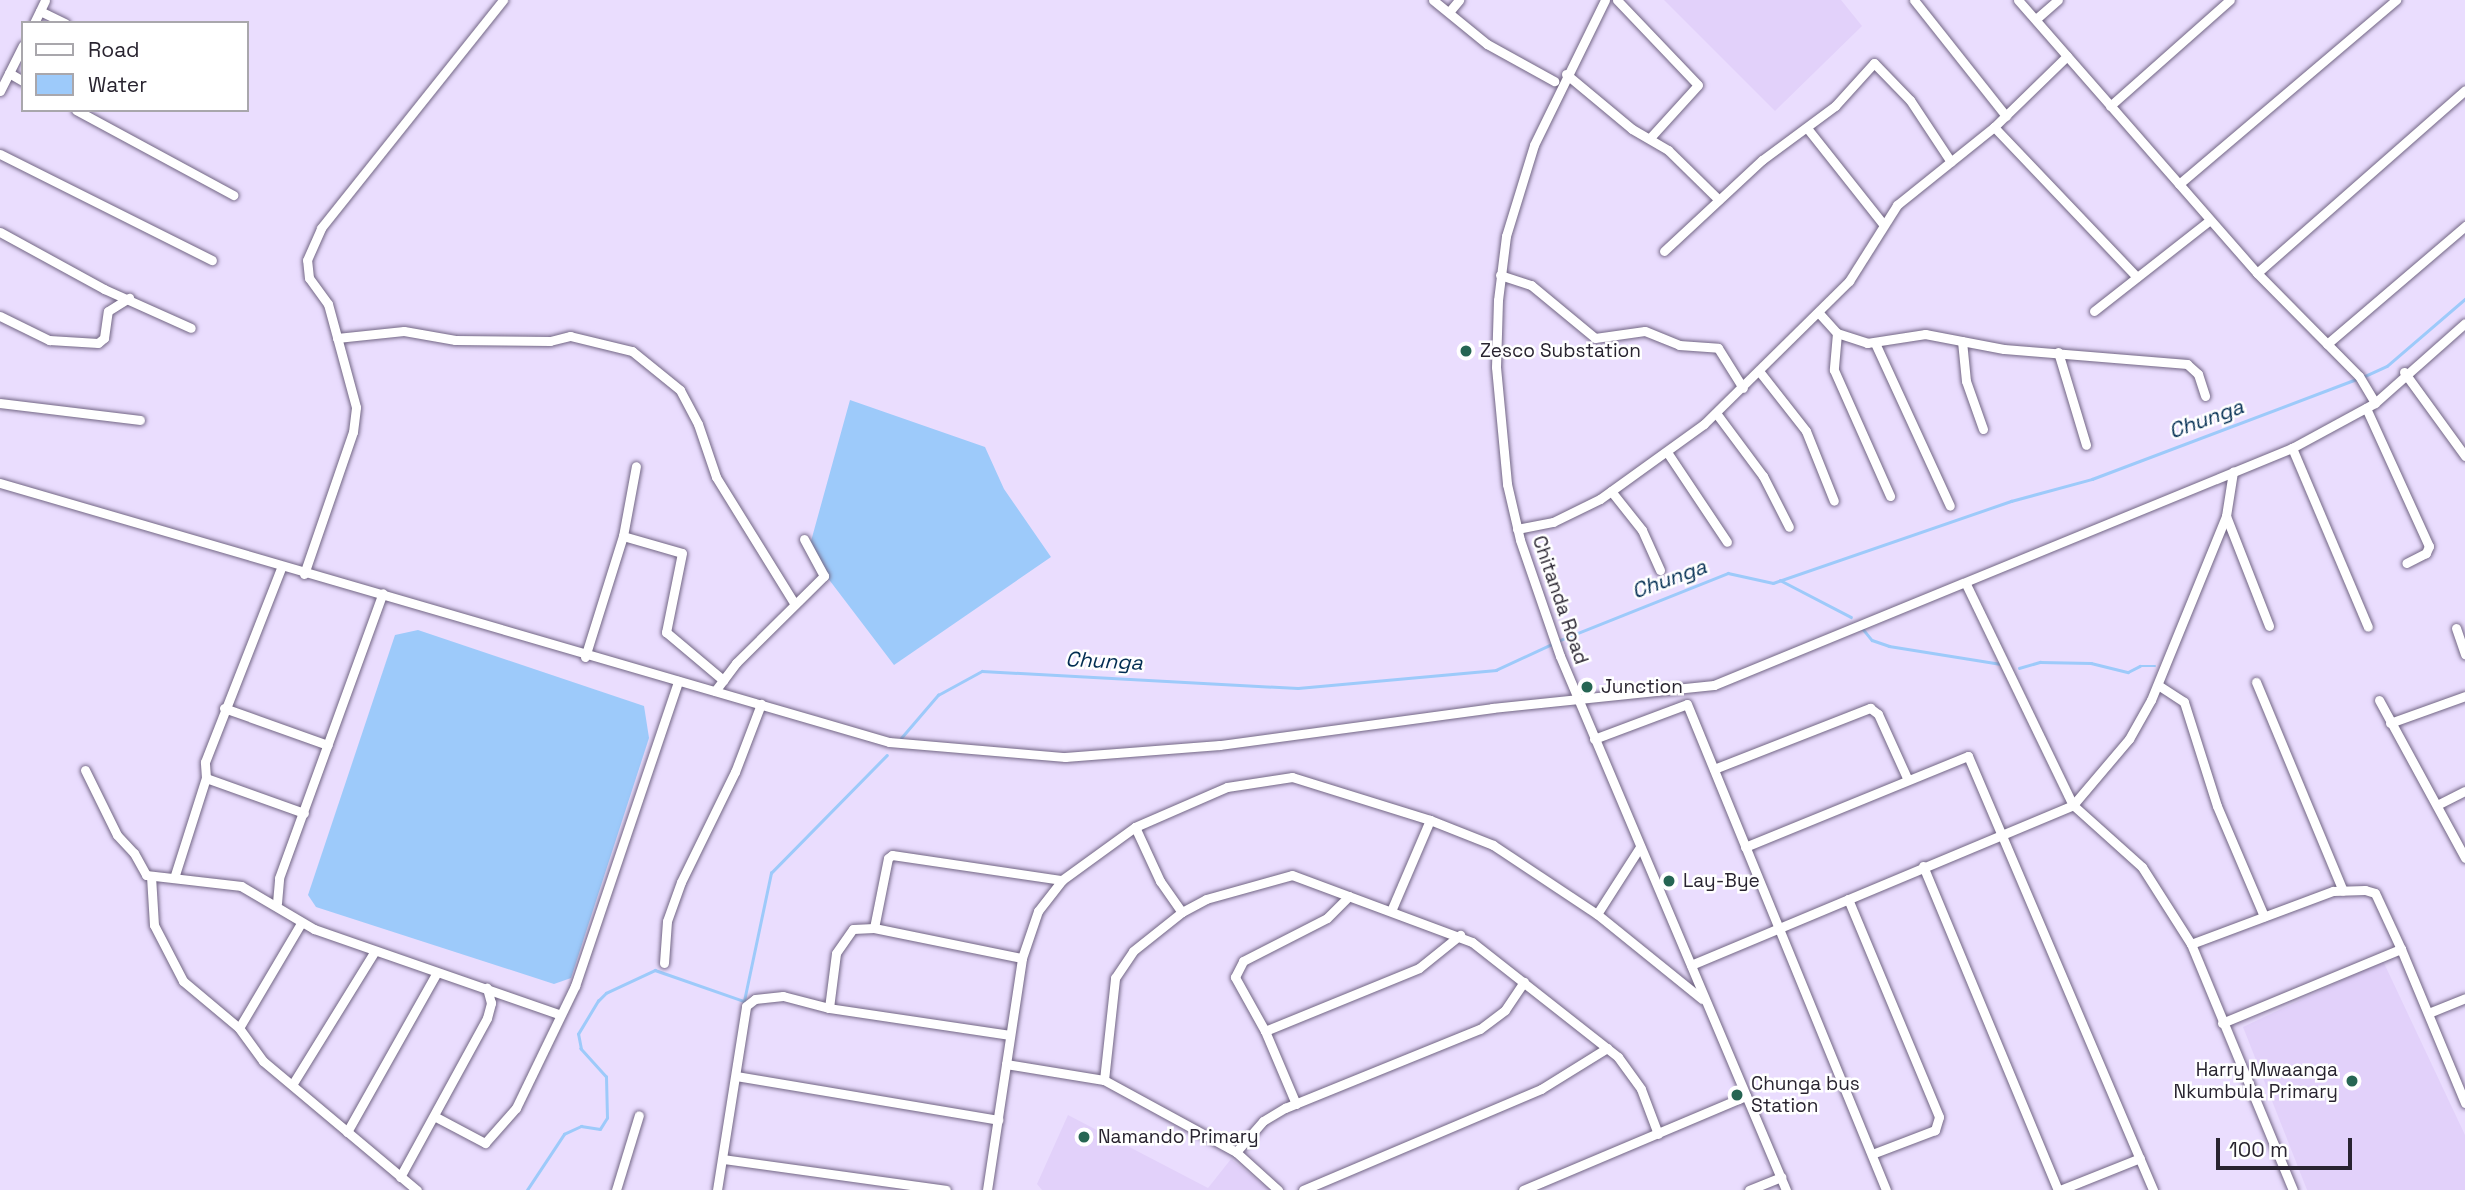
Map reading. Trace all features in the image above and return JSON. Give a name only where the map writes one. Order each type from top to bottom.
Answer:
[{"type":"street","points":[[35,21],[45,0]]},
{"type":"street","points":[[304,574],[356,414],[328,304],[309,278],[307,260],[313,245],[426,91],[503,0]]},
{"type":"street","points":[[1433,0],[1487,44],[1554,81]]},
{"type":"street","points":[[1449,12],[1459,0]]},
{"type":"street","name":"Chitanda Road","points":[[1605,0],[1566,74],[1519,187],[1500,275],[1496,367],[1507,484],[1517,529],[1560,656],[1691,964],[1703,1000],[1786,1190]]},
{"type":"street","points":[[1617,0],[1698,85],[1650,138]]},
{"type":"street","points":[[1914,0],[2006,116]]},
{"type":"street","points":[[2018,0],[2257,274],[2361,379],[2429,546],[2426,553],[2406,563]]},
{"type":"street","points":[[2036,19],[2058,0]]},
{"type":"street","points":[[2110,106],[2230,0]]},
{"type":"street","points":[[2179,184],[2396,0]]},
{"type":"street","points":[[40,11],[61,21]]},
{"type":"street","points":[[0,91],[21,49]]},
{"type":"street","points":[[1517,529],[1553,522],[1611,491],[1716,413],[1849,281],[1883,224],[1898,205],[1994,127],[2067,57]]},
{"type":"street","points":[[1664,251],[1762,160],[1835,106],[1874,63],[1910,100],[1951,162]]},
{"type":"street","points":[[9,73],[21,80]]},
{"type":"street","points":[[1566,74],[1633,130],[1650,138],[1719,200]]},
{"type":"street","points":[[2257,274],[2465,90]]},
{"type":"street","points":[[80,112],[233,195]]},
{"type":"street","points":[[1994,127],[2137,277]]},
{"type":"street","points":[[1807,128],[1883,224]]},
{"type":"street","points":[[0,154],[212,260]]},
{"type":"street","points":[[2094,311],[2210,220]]},
{"type":"street","points":[[2327,344],[2465,226]]},
{"type":"street","points":[[0,232],[191,328]]},
{"type":"street","points":[[1500,275],[1531,285],[1595,338],[1645,331],[1679,345],[1718,348],[1743,388]]},
{"type":"street","points":[[0,317],[49,340],[98,343],[104,338],[108,311],[129,298]]},
{"type":"street","points":[[1818,312],[1837,332],[1875,343],[1925,334],[2058,352],[2187,364],[2198,374],[2205,397]]},
{"type":"street","points":[[0,483],[281,568],[383,593],[585,657],[715,691],[889,742],[1045,757],[1220,745],[1492,708],[1579,702],[1714,685],[1966,584],[2292,448],[2370,405],[2404,372],[2465,323]]},
{"type":"street","points":[[337,338],[404,331],[455,340],[550,341],[570,336],[632,351],[684,396],[716,477],[794,603]]},
{"type":"street","points":[[1837,332],[1834,370],[1890,496]]},
{"type":"street","points":[[1962,341],[1966,381],[1983,429]]},
{"type":"street","points":[[1875,343],[1950,506]]},
{"type":"street","points":[[2058,352],[2086,445]]},
{"type":"street","points":[[1759,371],[1806,431],[1834,501]]},
{"type":"street","points":[[2404,372],[2465,456]]},
{"type":"street","points":[[0,403],[140,420]]},
{"type":"street","points":[[1716,413],[1763,477],[1788,527]]},
{"type":"street","points":[[2292,448],[2368,627]]},
{"type":"street","points":[[1667,452],[1727,542]]},
{"type":"street","points":[[585,657],[623,536],[636,466]]},
{"type":"street","points":[[1691,964],[1923,866],[2005,837],[2073,805],[2129,739],[2158,685],[2226,516],[2234,472]]},
{"type":"street","points":[[1611,491],[1642,530],[1660,570]]},
{"type":"street","points":[[2226,516],[2269,626]]},
{"type":"street","points":[[623,536],[682,553],[666,632],[723,680]]},
{"type":"street","points":[[715,691],[794,603],[824,576],[804,539]]},
{"type":"street","points":[[174,878],[206,778],[205,762],[281,568]]},
{"type":"street","points":[[1966,584],[2073,805],[2142,867],[2191,944],[2293,1190]]},
{"type":"street","points":[[277,903],[279,878],[383,593]]},
{"type":"street","points":[[2456,628],[2465,654]]},
{"type":"street","points":[[434,1116],[477,1143],[491,1140],[516,1108],[558,1014],[575,986],[642,775],[678,681]]},
{"type":"street","points":[[2256,682],[2343,891]]},
{"type":"street","points":[[2158,685],[2184,702],[2217,806],[2264,916]]},
{"type":"street","points":[[2390,723],[2465,695]]},
{"type":"street","points":[[2379,700],[2465,858]]},
{"type":"street","points":[[1594,739],[1685,702],[1886,1190]]},
{"type":"street","points":[[664,962],[667,921],[681,882],[735,772],[761,704]]},
{"type":"street","points":[[224,708],[328,745]]},
{"type":"street","points":[[1714,769],[1870,708],[1878,714],[1908,778]]},
{"type":"street","points":[[1745,847],[1908,778],[1968,756],[2005,837],[2153,1190]]},
{"type":"street","points":[[85,770],[117,835],[151,876],[153,920],[172,965],[192,991],[239,1028],[263,1061],[417,1190]]},
{"type":"street","points":[[987,1190],[1022,958],[1038,911],[1062,880],[1135,827],[1215,791],[1284,776],[1430,820],[1493,845],[1597,914],[1703,1000]]},
{"type":"street","points":[[206,778],[304,813]]},
{"type":"street","points":[[2437,806],[2465,791]]},
{"type":"street","points":[[1391,911],[1430,820]]},
{"type":"street","points":[[1135,827],[1160,881],[1182,912]]},
{"type":"street","points":[[1597,914],[1640,847]]},
{"type":"street","points":[[874,929],[888,858],[892,855],[1062,880]]},
{"type":"street","points":[[1923,866],[2059,1190],[2140,1158]]},
{"type":"street","points":[[1104,1080],[1120,967],[1151,934],[1182,912],[1246,885],[1292,875],[1460,935],[1524,982],[1626,1065],[1641,1089],[1658,1134]]},
{"type":"street","points":[[151,876],[222,881],[277,903],[301,923],[374,952],[558,1014]]},
{"type":"street","points":[[2191,944],[2264,916],[2343,891],[2375,893],[2431,1012],[2465,1103]]},
{"type":"street","points":[[1296,1104],[1265,1031],[1236,981],[1243,961],[1327,918],[1349,897]]},
{"type":"street","points":[[1849,898],[1939,1117],[1935,1130],[1871,1154]]},
{"type":"street","points":[[239,1028],[301,923]]},
{"type":"street","points":[[829,1008],[842,939],[853,929],[874,929],[1022,958]]},
{"type":"street","points":[[1265,1031],[1419,968],[1460,935]]},
{"type":"street","points":[[2222,1023],[2402,949]]},
{"type":"street","points":[[292,1085],[374,952]]},
{"type":"street","points":[[347,1132],[436,974]]},
{"type":"street","points":[[1236,1152],[1263,1121],[1296,1104],[1480,1030],[1505,1010],[1524,982]]},
{"type":"street","points":[[400,1177],[487,1018],[491,1003],[487,988]]},
{"type":"street","points":[[717,1190],[746,1006],[755,999],[783,996],[829,1008],[1009,1035]]},
{"type":"street","points":[[2431,1012],[2465,998]]},
{"type":"street","points":[[1303,1190],[1541,1089],[1607,1048]]},
{"type":"street","points":[[1006,1064],[1104,1080],[1236,1152],[1278,1190]]},
{"type":"street","points":[[736,1076],[998,1120]]},
{"type":"street","points":[[1523,1190],[1746,1096]]},
{"type":"street","points":[[617,1190],[639,1115]]},
{"type":"street","points":[[723,1158],[946,1190]]},
{"type":"street","points":[[1749,1190],[1781,1177]]},
{"type":"shaded area","points":[[1664,0],[1841,0],[1862,26],[1775,111]]},
{"type":"shaded area","name":"Harry Mwaanga Nkumbula Primary","points":[[2383,961],[2465,1135],[2465,1190],[2307,1190],[2243,1027]]},
{"type":"shaded area","name":"Namando Primary","points":[[1068,1115],[1208,1188],[1231,1159],[1270,1190],[1042,1190],[1037,1184]]},
{"type":"water","points":[[850,400],[985,447],[1004,489],[1051,557],[894,665],[808,552]]},
{"type":"water","points":[[418,630],[644,706],[649,738],[571,978],[554,984],[316,907],[308,895],[395,635]]},
{"type":"waterway","name":"Chunga","points":[[2363,377],[2387,366],[2465,299]]},
{"type":"waterway","name":"Chunga","points":[[1558,641],[1728,573],[1773,583],[2011,501],[2092,479],[2357,379]]},
{"type":"waterway","points":[[1780,580],[1851,617]]},
{"type":"waterway","points":[[1863,629],[1872,640],[1889,646],[2001,664]]},
{"type":"waterway","name":"Chunga","points":[[901,738],[938,695],[982,671],[1298,688],[1496,670],[1552,644]]},
{"type":"waterway","points":[[2019,668],[2040,662],[2091,663],[2128,672],[2140,666],[2155,666]]},
{"type":"waterway","name":"Chunga","points":[[527,1190],[564,1134],[581,1126],[600,1129],[607,1118],[606,1077],[581,1049],[578,1034],[598,1001],[606,993],[655,970],[744,1001],[771,873],[887,755]]},
{"type":"place","name":"Zesco Substation","points":[[1466,351]]},
{"type":"place","name":"Junction","points":[[1587,687]]},
{"type":"place","name":"Lay-Bye","points":[[1669,881]]},
{"type":"place","name":"Harry Mwaanga Nkumbula Primary","points":[[2352,1081]]},
{"type":"place","name":"Chunga bus Station","points":[[1737,1095]]},
{"type":"place","name":"Namando Primary","points":[[1084,1137]]}]
